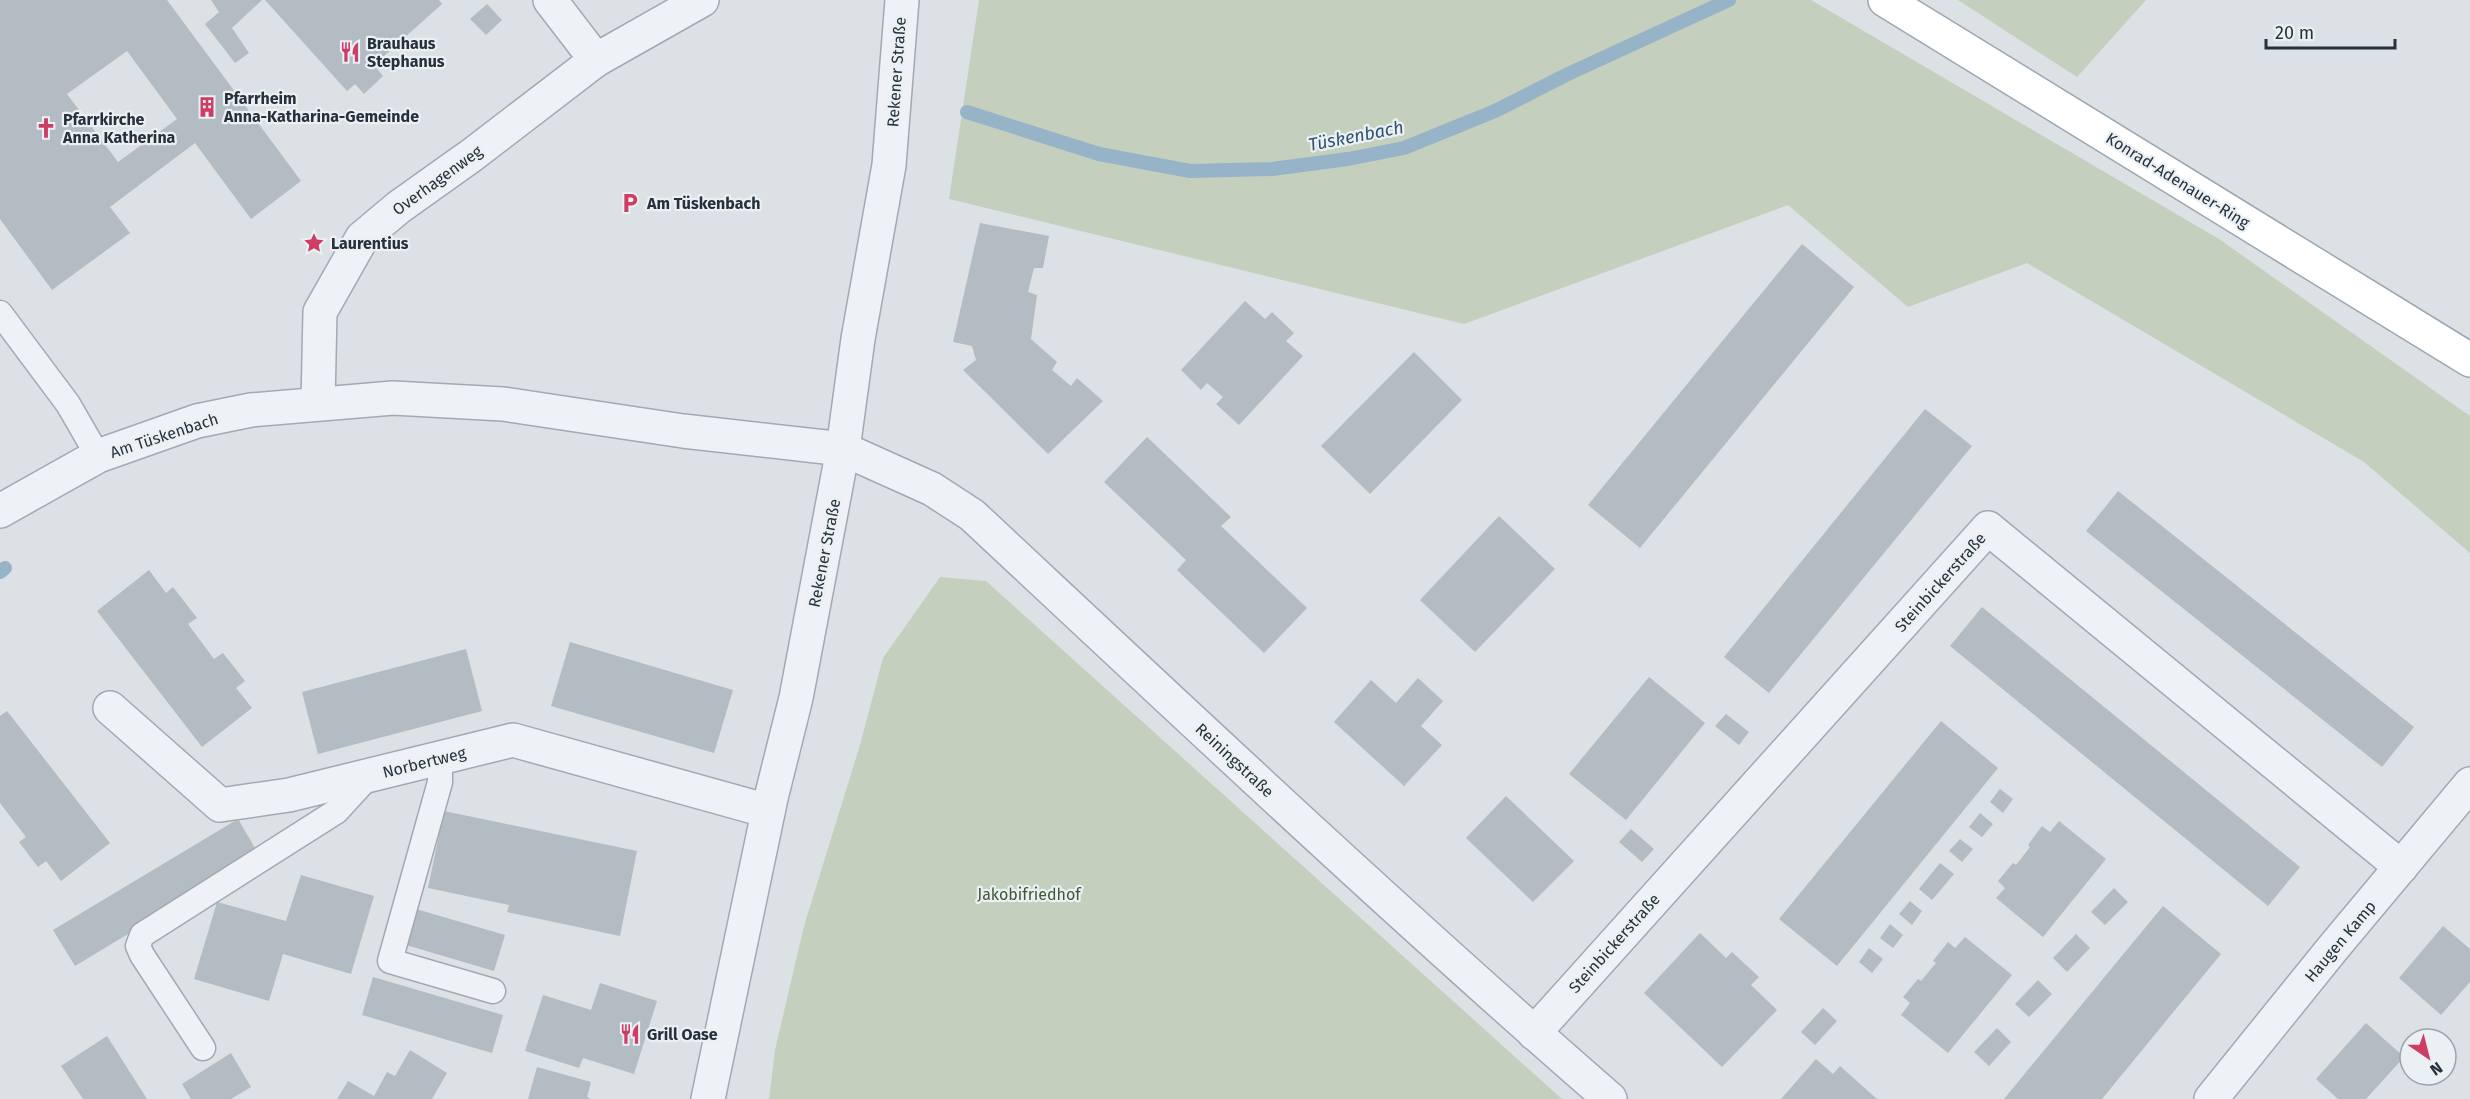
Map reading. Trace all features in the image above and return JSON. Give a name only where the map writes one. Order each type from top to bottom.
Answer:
[{"type":"main road","name":"Konrad-Adenauer-Ring","points":[[1886,0],[2470,360]]},
{"type":"street","points":[[550,0],[596,60]]},
{"type":"street","name":"Overhagenweg","points":[[318,403],[320,312],[362,238],[399,207],[472,155],[596,60],[702,0]]},
{"type":"street","name":"Rekener Straße","points":[[708,1099],[768,811],[796,698],[843,449],[858,339],[889,165],[902,0]]},
{"type":"street","name":"Am Tüskenbach","points":[[0,511],[98,456],[197,421],[251,410],[318,403],[393,398],[503,404],[682,431],[843,449]]},
{"type":"street","name":"Reiningstraße","points":[[843,449],[932,489],[972,515],[1220,746],[1534,1033],[1610,1099]]},
{"type":"street","name":"Steinbickerstraße","points":[[1534,1033],[1988,528],[2401,867]]},
{"type":"street","name":"Norbertweg","points":[[110,708],[220,805],[289,795],[513,740],[768,811]]},
{"type":"street","name":"Haugen Kamp","points":[[2211,1099],[2470,784]]},
{"type":"lane","points":[[0,313],[68,404],[98,456]]},
{"type":"lane","points":[[440,758],[440,782],[390,961],[493,991]]},
{"type":"lane","points":[[203,1048],[142,955],[138,946],[142,935],[337,811],[370,775]]},
{"type":"green space","points":[[979,0],[1811,0],[2219,239],[2470,416],[2470,553],[2364,462],[2027,263],[1908,307],[1788,205],[1464,324],[949,199]]},
{"type":"green space","points":[[1958,0],[2146,0],[2077,77]]},
{"type":"green space","name":"Jakobifriedhof","points":[[940,577],[986,581],[1562,1099],[769,1099],[775,1050],[804,926],[860,745],[883,658]]},
{"type":"building","points":[[0,0],[167,0],[301,181],[251,219],[195,143],[110,207],[130,233],[52,290],[0,219]],"holes":[[[127,51],[177,119],[118,162],[67,94]]]},
{"type":"building","points":[[211,0],[262,0],[232,28],[249,53],[235,63],[205,24],[219,12]]},
{"type":"building","name":"Brauhaus Stephanus","points":[[265,0],[439,0],[442,4],[374,65],[383,76],[364,94],[355,84],[347,91]]},
{"type":"building","points":[[487,4],[502,20],[486,35],[470,19]]},
{"type":"building","points":[[980,223],[1049,236],[1043,268],[1034,268],[1028,292],[1037,295],[1031,339],[1057,362],[1052,370],[1071,386],[1077,378],[1103,401],[1048,454],[963,370],[976,360],[972,346],[953,342]]},
{"type":"building","points":[[1802,244],[1854,287],[1640,548],[1588,505]]},
{"type":"building","points":[[1245,301],[1265,319],[1272,312],[1294,333],[1286,341],[1303,356],[1239,425],[1216,404],[1223,397],[1207,383],[1201,390],[1181,370]]},
{"type":"building","points":[[1414,352],[1462,400],[1370,494],[1321,446]]},
{"type":"building","points":[[1925,409],[1972,446],[1769,693],[1724,657]]},
{"type":"building","points":[[1147,437],[1231,517],[1221,526],[1307,608],[1264,653],[1177,570],[1186,560],[1104,482]]},
{"type":"building","points":[[2118,491],[2414,727],[2382,767],[2086,531]]},
{"type":"building","points":[[1499,516],[1555,569],[1475,652],[1420,600]]},
{"type":"building","points":[[149,570],[166,593],[173,587],[197,618],[188,624],[214,659],[223,653],[245,681],[236,688],[252,708],[202,747],[97,611]]},
{"type":"building","points":[[1982,607],[2300,867],[2268,906],[1950,646]]},
{"type":"building","points":[[570,642],[733,690],[714,753],[551,706]]},
{"type":"building","points":[[466,649],[482,711],[318,754],[302,692]]},
{"type":"building","points":[[1649,677],[1705,723],[1626,820],[1569,774]]},
{"type":"building","points":[[1418,678],[1443,701],[1421,726],[1442,745],[1404,786],[1334,722],[1371,680],[1396,703]]},
{"type":"building","points":[[7,711],[110,843],[61,881],[46,861],[38,867],[19,842],[26,837],[0,803],[0,716]]},
{"type":"building","points":[[1726,714],[1749,732],[1739,745],[1715,726]]},
{"type":"building","points":[[1941,721],[1998,768],[1837,966],[1779,919]]},
{"type":"building","points":[[2000,789],[2013,799],[2003,813],[1990,802]]},
{"type":"building","points":[[1506,796],[1574,861],[1533,902],[1466,838]]},
{"type":"building","points":[[444,811],[637,851],[620,936],[507,912],[509,905],[428,888]]},
{"type":"building","points":[[1980,813],[1993,824],[1982,837],[1969,827]]},
{"type":"building","points":[[238,819],[259,855],[75,966],[53,930]]},
{"type":"building","points":[[2059,821],[2106,859],[2043,937],[1996,898],[2005,888],[1998,881],[2013,863],[2016,865],[2042,826],[2050,832]]},
{"type":"building","points":[[1631,829],[1654,849],[1642,862],[1619,842]]},
{"type":"building","points":[[1960,839],[1973,849],[1962,862],[1949,851]]},
{"type":"building","points":[[1940,863],[1954,874],[1932,900],[1919,889]]},
{"type":"building","points":[[301,875],[374,896],[351,974],[283,954],[269,1001],[194,979],[217,902],[286,921]]},
{"type":"building","points":[[2114,888],[2128,902],[2105,925],[2091,912]]},
{"type":"building","points":[[1910,901],[1922,911],[1912,925],[1899,914]]},
{"type":"building","points":[[2163,906],[2221,954],[2102,1099],[2004,1099]]},
{"type":"building","points":[[416,909],[505,935],[494,971],[406,945]]},
{"type":"building","points":[[1890,924],[1903,935],[1893,948],[1880,938]]},
{"type":"building","points":[[2443,926],[2470,949],[2470,982],[2441,1015],[2399,978]]},
{"type":"building","points":[[1700,933],[1726,958],[1732,952],[1759,977],[1751,985],[1777,1010],[1722,1067],[1644,993]]},
{"type":"building","points":[[2076,934],[2090,948],[2067,972],[2053,958]]},
{"type":"building","points":[[1965,937],[2012,975],[1948,1053],[1901,1015],[1910,1003],[1903,997],[1936,963],[1933,961],[1948,942],[1955,948]]},
{"type":"building","points":[[1869,948],[1883,959],[1872,973],[1859,962]]},
{"type":"building","points":[[373,977],[503,1015],[492,1053],[362,1015]]},
{"type":"building","points":[[2038,980],[2052,994],[2029,1017],[2015,1004]]},
{"type":"building","points":[[600,983],[657,1001],[634,1074],[583,1058],[579,1068],[525,1051],[543,995],[591,1010]]},
{"type":"building","points":[[1823,1008],[1837,1021],[1815,1045],[1801,1032]]},
{"type":"building","points":[[2366,1023],[2398,1052],[2398,1064],[2366,1099],[2338,1099],[2316,1079]]},
{"type":"building","points":[[1997,1028],[2011,1042],[1989,1066],[1974,1052]]},
{"type":"building","points":[[107,1036],[147,1099],[83,1099],[61,1066]]},
{"type":"building","points":[[410,1050],[447,1073],[432,1099],[337,1099],[348,1081],[374,1096],[387,1072],[395,1076]]},
{"type":"building","points":[[231,1053],[251,1087],[231,1099],[191,1099],[182,1084]]},
{"type":"building","points":[[1816,1059],[1833,1074],[1840,1066],[1877,1099],[1781,1099]]},
{"type":"building","points":[[537,1067],[591,1082],[587,1097],[591,1099],[528,1099]]},
{"type":"waterway","name":"Tüskenbach","points":[[967,112],[1099,154],[1190,171],[1272,169],[1348,159],[1404,148],[1495,111],[1568,74],[1729,0]]},
{"type":"waterway","name":"Tüskenbach","points":[[0,572],[5,568]]},
{"type":"place","name":"Brauhaus Stephanus","points":[[350,52]]},
{"type":"place","name":"Pfarrheim Anna-Katharina-Gemeinde","points":[[207,107]]},
{"type":"place","name":"Pfarrkirche Anna Katherina","points":[[46,128]]},
{"type":"place","name":"Am Tüskenbach","points":[[630,203]]},
{"type":"place","name":"Laurentius","points":[[314,243]]},
{"type":"place","name":"Grill Oase","points":[[630,1034]]}]
